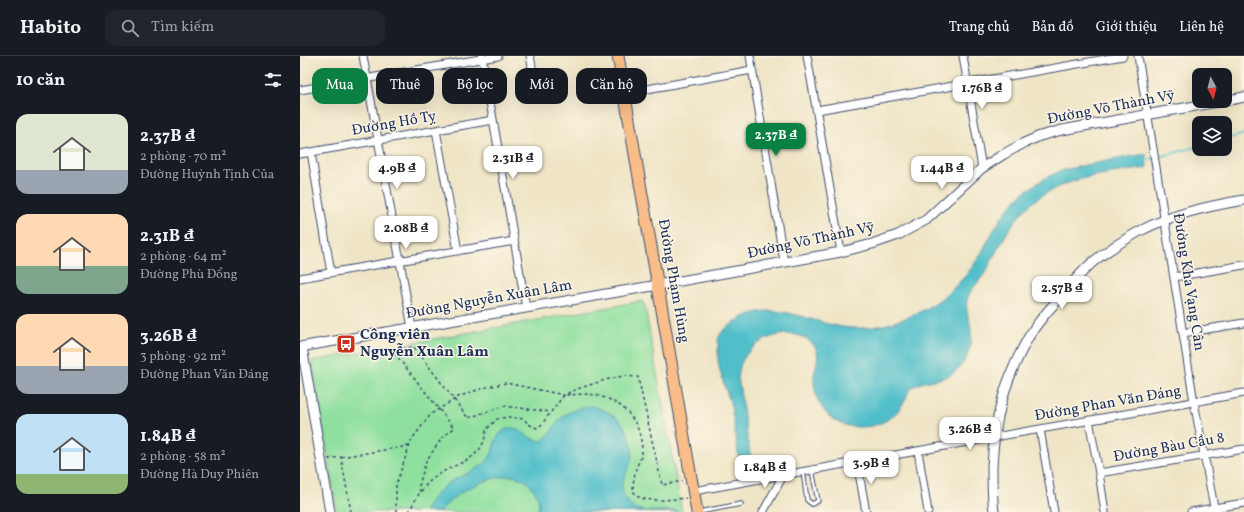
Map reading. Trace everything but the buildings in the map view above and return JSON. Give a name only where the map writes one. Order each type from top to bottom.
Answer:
[{"type":"main road","name":"Đường Phạm Hùng","points":[[618,56],[620,68]]},
{"type":"main road","name":"Đường Phạm Hùng","points":[[627,104],[692,479],[691,494],[697,512]]},
{"type":"street","points":[[363,56],[365,68]]},
{"type":"street","points":[[368,80],[482,57],[498,56]]},
{"type":"street","points":[[530,56],[532,68]]},
{"type":"street","points":[[750,56],[784,262]]},
{"type":"street","points":[[807,56],[842,252]]},
{"type":"street","points":[[964,56],[982,168]]},
{"type":"street","points":[[816,110],[1123,56]]},
{"type":"street","name":"Đường Kha Vạng Cân","points":[[1138,56],[1194,402],[1214,510]]},
{"type":"street","points":[[482,57],[526,308]]},
{"type":"street","points":[[647,89],[752,70]]},
{"type":"street","points":[[368,85],[412,328]]},
{"type":"street","points":[[300,90],[312,88]]},
{"type":"street","name":"Đường Võ Thành Vỹ","points":[[1232,99],[1244,97]]},
{"type":"street","name":"Đường Võ Thành Vỹ","points":[[658,285],[842,252],[872,244],[898,235],[926,220],[982,168],[1011,150],[1040,136],[1062,130],[1192,106]]},
{"type":"street","name":"Đường Hồ Tỵ","points":[[300,154],[493,120]]},
{"type":"street","points":[[436,130],[458,251]]},
{"type":"street","points":[[311,152],[331,273]]},
{"type":"street","points":[[994,512],[992,480],[995,428],[1003,395],[1026,340],[1045,314],[1094,261],[1120,243],[1165,220],[1197,209],[1244,200]]},
{"type":"street","points":[[300,278],[514,241]]},
{"type":"street","points":[[1174,276],[1244,265]]},
{"type":"street","name":"Đường Nguyễn Xuân Lâm","points":[[301,347],[658,285]]},
{"type":"street","points":[[1183,333],[1244,323]]},
{"type":"street","points":[[301,347],[330,512]]},
{"type":"street","name":"Đường Phan Văn Đáng","points":[[691,494],[784,474],[1244,393]]},
{"type":"street","points":[[1089,420],[1105,512]]},
{"type":"street","points":[[1040,429],[1054,512]]},
{"type":"street","name":"Đường Bàu Cầu 8","points":[[1099,473],[1244,449]]},
{"type":"street","points":[[918,451],[928,512]]},
{"type":"street","points":[[857,462],[866,512]]},
{"type":"street","points":[[763,512],[784,474]]},
{"type":"street","points":[[1191,512],[1214,510],[1244,503]]},
{"type":"lane","points":[[803,471],[807,500],[812,504],[818,501],[812,470]]},
{"type":"lane","points":[[697,512],[741,504]]},
{"type":"path","points":[[420,492],[419,486],[426,461],[442,438],[454,428],[392,350],[414,347],[468,418],[504,406],[551,412]]},
{"type":"path","points":[[409,512],[420,492],[435,477],[472,457],[480,450],[486,438],[486,430],[497,419],[508,417],[524,419],[528,424],[537,428],[541,426],[564,395],[577,389],[623,376],[638,377],[662,485],[692,479]]},
{"type":"path","points":[[396,512],[396,484],[412,439],[431,414],[454,400],[483,388],[506,383],[564,395],[594,395],[618,403],[633,418],[641,436],[642,454],[633,482],[633,491],[637,496],[648,499],[668,500],[691,494]]},
{"type":"path","points":[[322,460],[410,446]]},
{"type":"path","points":[[341,457],[351,512]]},
{"type":"green space","points":[[642,301],[645,307],[682,512],[337,512],[312,361]]},
{"type":"water","points":[[1146,154],[1147,168],[1097,175],[1073,181],[1042,195],[1028,206],[1011,227],[987,270],[968,296],[967,309],[971,328],[971,339],[968,353],[961,366],[950,375],[912,388],[894,415],[881,423],[866,427],[849,426],[841,424],[827,414],[822,408],[815,392],[814,375],[818,357],[817,350],[808,340],[799,336],[788,334],[778,335],[758,344],[750,350],[743,360],[738,377],[752,467],[740,470],[731,406],[718,360],[719,337],[728,327],[749,314],[764,311],[793,314],[837,326],[852,328],[884,325],[915,314],[938,301],[967,274],[982,252],[999,221],[1022,194],[1048,176],[1064,170]]},
{"type":"water","points":[[593,406],[618,419],[629,435],[632,456],[622,486],[624,496],[630,504],[643,511],[678,512],[537,512],[539,506],[538,499],[531,486],[521,479],[514,476],[508,476],[484,481],[467,489],[452,499],[440,512],[424,512],[442,488],[455,479],[478,468],[487,461],[492,453],[498,436],[505,430],[515,428],[529,437],[541,441],[548,435],[564,415],[583,407]]},
{"type":"waterway","points":[[1232,137],[1244,134]]},
{"type":"waterway","points":[[1144,161],[1192,148]]},
{"type":"place","name":"Công viên Nguyễn Xuân Lâm","points":[[346,344]]}]
